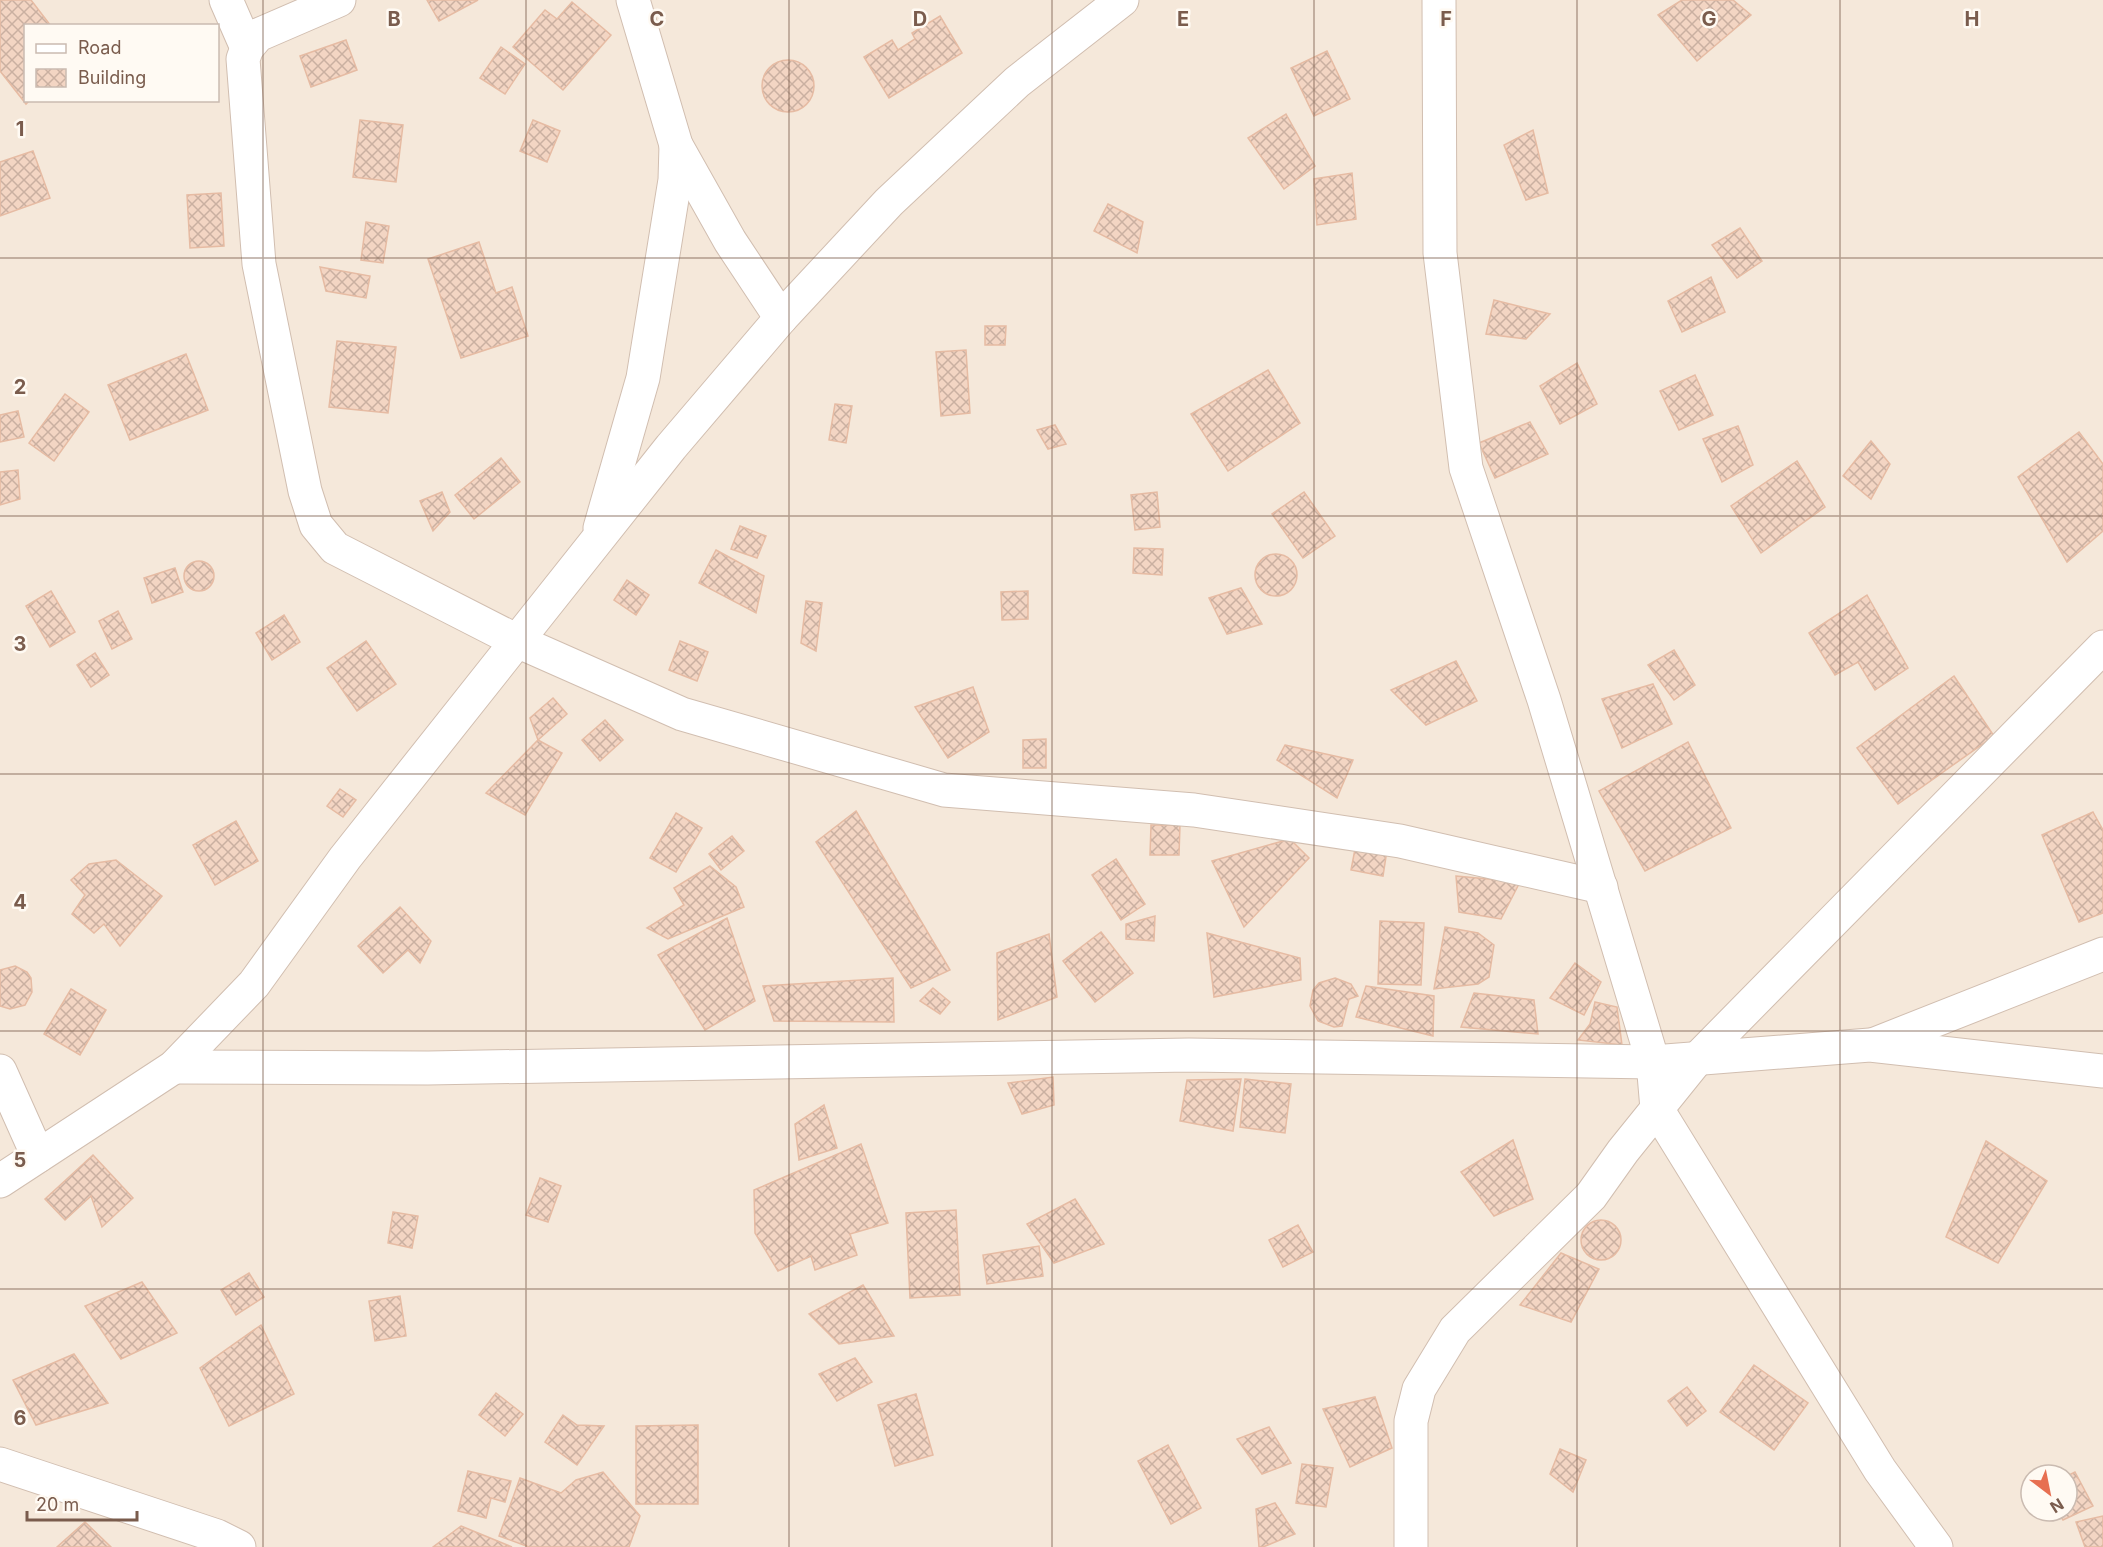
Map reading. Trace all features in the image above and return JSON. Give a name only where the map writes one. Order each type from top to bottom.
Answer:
[{"type":"street","points":[[226,0],[247,48]]},
{"type":"street","points":[[339,0],[258,35],[247,48],[243,59],[259,264],[305,491],[316,525],[335,548],[517,641],[682,714],[944,789],[1194,810],[1377,837],[1601,887]]},
{"type":"street","points":[[633,0],[676,145],[730,241],[782,318]]},
{"type":"street","points":[[0,1181],[174,1067],[254,984],[345,858],[517,641],[671,447],[782,318],[889,202],[1017,82],[1122,0]]},
{"type":"street","points":[[1439,0],[1440,254],[1466,468],[1544,700],[1601,887],[1653,1062],[1657,1108],[1880,1470],[1936,1547]]},
{"type":"street","points":[[595,543],[644,378],[675,180],[676,145]]},
{"type":"street","points":[[1411,1547],[1411,1421],[1419,1389],[1455,1330],[1591,1196],[1698,1058],[2103,647]]},
{"type":"street","points":[[1870,1045],[2103,954]]},
{"type":"street","points":[[174,1067],[428,1068],[1189,1054],[1653,1062],[1870,1045],[2103,1071]]},
{"type":"street","points":[[0,1071],[38,1156]]},
{"type":"street","points":[[0,1464],[217,1536],[239,1547]]},
{"type":"shaded area","points":[[0,0],[2103,0],[2103,1547],[0,1547]]},
{"type":"building","points":[[0,0],[31,0],[49,24],[24,24],[24,101],[0,71]]},
{"type":"building","points":[[427,0],[478,0],[439,21]]},
{"type":"building","points":[[1682,0],[1733,0],[1751,15],[1697,61],[1658,15]]},
{"type":"building","points":[[572,2],[611,35],[563,90],[513,47],[545,10],[557,19]]},
{"type":"building","points":[[940,16],[962,53],[889,98],[864,57],[892,40],[898,50],[915,39],[912,33]]},
{"type":"building","points":[[346,40],[357,70],[311,87],[300,56]]},
{"type":"building","points":[[501,47],[525,64],[505,94],[480,78]]},
{"type":"building","points":[[1327,51],[1350,99],[1314,116],[1291,68]]},
{"type":"building","points":[[783,60],[793,60],[807,67],[814,86],[807,105],[793,112],[783,112],[773,108],[766,101],[762,91],[762,81],[766,71],[773,64]]},
{"type":"building","points":[[1286,114],[1315,166],[1284,189],[1248,138]]},
{"type":"building","points":[[360,120],[403,125],[396,182],[353,177]]},
{"type":"building","points":[[533,120],[560,131],[547,162],[520,151]]},
{"type":"building","points":[[1533,130],[1548,193],[1526,200],[1504,145]]},
{"type":"building","points":[[33,151],[50,198],[0,216],[0,162]]},
{"type":"building","points":[[1352,173],[1356,219],[1317,225],[1314,179]]},
{"type":"building","points":[[221,193],[224,246],[190,248],[187,195]]},
{"type":"building","points":[[1108,204],[1143,222],[1137,253],[1094,231]]},
{"type":"building","points":[[366,222],[389,226],[383,263],[361,260]]},
{"type":"building","points":[[1740,228],[1762,261],[1737,278],[1712,245]]},
{"type":"building","points":[[479,242],[496,293],[512,287],[528,336],[461,358],[428,259]]},
{"type":"building","points":[[320,267],[370,276],[366,298],[326,291]]},
{"type":"building","points":[[1711,277],[1725,312],[1682,332],[1668,301]]},
{"type":"building","points":[[1494,300],[1550,314],[1526,339],[1486,334]]},
{"type":"building","points":[[985,326],[1006,326],[1005,345],[985,345]]},
{"type":"building","points":[[337,341],[396,347],[388,413],[329,407]]},
{"type":"building","points":[[966,350],[970,413],[941,416],[936,352]]},
{"type":"building","points":[[186,354],[208,410],[130,440],[108,385]]},
{"type":"building","points":[[1577,363],[1597,404],[1560,424],[1540,386]]},
{"type":"building","points":[[1268,370],[1300,423],[1228,471],[1191,414]]},
{"type":"building","points":[[1695,375],[1713,415],[1679,430],[1660,391]]},
{"type":"building","points":[[65,394],[89,412],[54,461],[29,443]]},
{"type":"building","points":[[835,404],[852,406],[846,443],[829,440]]},
{"type":"building","points":[[18,411],[24,437],[0,442],[0,415]]},
{"type":"building","points":[[1530,422],[1548,454],[1495,478],[1479,443]]},
{"type":"building","points":[[1055,425],[1066,444],[1048,449],[1037,430]]},
{"type":"building","points":[[1738,426],[1753,465],[1722,482],[1703,439]]},
{"type":"building","points":[[2079,432],[2103,464],[2103,531],[2067,562],[2018,477]]},
{"type":"building","points":[[1871,441],[1890,464],[1871,499],[1843,476]]},
{"type":"building","points":[[501,458],[520,482],[474,519],[455,495]]},
{"type":"building","points":[[1797,461],[1825,507],[1761,553],[1731,506]]},
{"type":"building","points":[[18,470],[20,499],[0,505],[0,472]]},
{"type":"building","points":[[442,492],[450,512],[433,531],[420,501]]},
{"type":"building","points":[[1157,492],[1160,527],[1135,530],[1131,495]]},
{"type":"building","points":[[1304,492],[1335,536],[1303,558],[1272,514]]},
{"type":"building","points":[[740,526],[766,536],[757,558],[731,549]]},
{"type":"building","points":[[1134,548],[1163,549],[1162,575],[1133,573]]},
{"type":"building","points":[[716,550],[764,576],[756,613],[699,583]]},
{"type":"building","points":[[1276,554],[1284,555],[1291,560],[1296,567],[1296,583],[1291,590],[1284,595],[1276,596],[1268,595],[1261,590],[1256,583],[1255,575],[1256,567],[1261,560],[1268,555]]},
{"type":"building","points":[[199,561],[205,562],[213,570],[213,582],[205,590],[199,591],[193,590],[185,582],[184,576],[185,570],[193,562]]},
{"type":"building","points":[[175,568],[183,592],[152,603],[144,578]]},
{"type":"building","points":[[627,580],[649,595],[636,615],[614,600]]},
{"type":"building","points":[[1241,588],[1262,624],[1227,634],[1209,598]]},
{"type":"building","points":[[51,591],[75,632],[50,647],[26,606]]},
{"type":"building","points":[[1028,591],[1028,619],[1002,620],[1001,592]]},
{"type":"building","points":[[1867,595],[1908,668],[1875,690],[1858,662],[1835,675],[1809,633]]},
{"type":"building","points":[[806,601],[822,603],[816,651],[801,643]]},
{"type":"building","points":[[118,611],[132,639],[112,649],[99,621]]},
{"type":"building","points":[[284,615],[300,642],[272,660],[256,633]]},
{"type":"building","points":[[366,641],[396,684],[357,711],[327,668]]},
{"type":"building","points":[[680,641],[708,652],[697,681],[669,670]]},
{"type":"building","points":[[1674,650],[1695,685],[1674,700],[1648,665]]},
{"type":"building","points":[[95,653],[109,675],[91,687],[77,665]]},
{"type":"building","points":[[1456,661],[1477,701],[1426,725],[1391,690]]},
{"type":"building","points":[[1954,676],[1994,736],[1898,804],[1857,748]]},
{"type":"building","points":[[1653,684],[1672,724],[1622,748],[1602,699]]},
{"type":"building","points":[[973,687],[989,732],[948,758],[915,707]]},
{"type":"building","points":[[553,698],[567,714],[538,740],[530,718]]},
{"type":"building","points":[[605,720],[623,740],[600,761],[582,740]]},
{"type":"building","points":[[1046,739],[1046,768],[1023,768],[1023,740]]},
{"type":"building","points":[[538,740],[562,753],[525,815],[486,793]]},
{"type":"building","points":[[1688,742],[1731,828],[1645,871],[1599,791]]},
{"type":"building","points":[[1285,745],[1353,760],[1337,798],[1277,760]]},
{"type":"building","points":[[340,789],[356,800],[343,817],[327,806]]},
{"type":"building","points":[[856,811],[950,970],[911,988],[816,842]]},
{"type":"building","points":[[2093,812],[2103,830],[2103,913],[2079,922],[2042,835]]},
{"type":"building","points":[[676,813],[702,828],[676,872],[650,858]]},
{"type":"building","points":[[236,821],[258,861],[215,885],[193,845]]},
{"type":"building","points":[[1151,825],[1180,825],[1179,855],[1150,855]]},
{"type":"building","points":[[732,836],[744,851],[721,870],[709,854]]},
{"type":"building","points":[[1290,839],[1309,858],[1244,927],[1212,861]]},
{"type":"building","points":[[1356,844],[1387,850],[1383,876],[1351,870]]},
{"type":"building","points":[[1116,859],[1145,904],[1121,920],[1092,875]]},
{"type":"building","points":[[116,860],[162,896],[120,946],[104,924],[94,933],[72,914],[85,895],[71,880],[89,864]]},
{"type":"building","points":[[710,866],[736,887],[744,907],[668,939],[647,928],[684,905],[674,888]]},
{"type":"building","points":[[1456,876],[1520,882],[1501,919],[1459,912]]},
{"type":"building","points":[[400,907],[431,941],[420,963],[408,950],[383,973],[358,946]]},
{"type":"building","points":[[1155,916],[1154,941],[1126,939],[1126,924]]},
{"type":"building","points":[[727,918],[755,1001],[705,1030],[658,955]]},
{"type":"building","points":[[1380,921],[1424,923],[1421,985],[1378,984]]},
{"type":"building","points":[[1445,927],[1478,933],[1494,945],[1489,977],[1478,984],[1434,989]]},
{"type":"building","points":[[1101,932],[1133,973],[1095,1002],[1063,961]]},
{"type":"building","points":[[1207,933],[1300,958],[1301,980],[1214,997]]},
{"type":"building","points":[[1049,934],[1057,997],[998,1020],[997,953]]},
{"type":"building","points":[[1575,963],[1601,982],[1584,1015],[1550,998]]},
{"type":"building","points":[[15,966],[27,972],[31,978],[32,992],[25,1005],[10,1009],[0,1006],[0,970]]},
{"type":"building","points":[[893,978],[894,1022],[774,1021],[763,986]]},
{"type":"building","points":[[1335,978],[1351,984],[1358,996],[1349,999],[1342,1026],[1334,1027],[1318,1021],[1310,1006],[1313,990],[1319,983]]},
{"type":"building","points":[[1366,986],[1434,996],[1433,1036],[1356,1017]]},
{"type":"building","points":[[933,988],[950,1002],[940,1014],[920,1001]]},
{"type":"building","points":[[71,989],[106,1010],[80,1055],[44,1034]]},
{"type":"building","points":[[1474,993],[1534,1000],[1538,1034],[1461,1027]]},
{"type":"building","points":[[1595,1002],[1617,1007],[1622,1045],[1578,1040],[1590,1024]]},
{"type":"building","points":[[1053,1077],[1054,1105],[1022,1114],[1008,1083]]},
{"type":"building","points":[[1241,1079],[1233,1131],[1180,1121],[1187,1080]]},
{"type":"building","points":[[1245,1079],[1291,1084],[1285,1133],[1240,1127]]},
{"type":"building","points":[[824,1105],[837,1148],[799,1160],[795,1124]]},
{"type":"building","points":[[1513,1140],[1533,1199],[1494,1216],[1461,1172]]},
{"type":"building","points":[[1986,1141],[2047,1181],[1998,1263],[1946,1237]]},
{"type":"building","points":[[861,1144],[888,1223],[850,1234],[857,1255],[815,1270],[811,1256],[778,1271],[755,1233],[754,1190]]},
{"type":"building","points":[[93,1155],[133,1198],[102,1227],[91,1196],[65,1220],[45,1199]]},
{"type":"building","points":[[540,1178],[561,1186],[548,1222],[526,1215]]},
{"type":"building","points":[[1075,1199],[1104,1244],[1054,1263],[1027,1224]]},
{"type":"building","points":[[956,1210],[960,1295],[910,1298],[906,1213]]},
{"type":"building","points":[[393,1212],[418,1216],[412,1248],[388,1243]]},
{"type":"building","points":[[1601,1220],[1609,1221],[1615,1226],[1620,1232],[1620,1248],[1615,1254],[1609,1259],[1601,1260],[1593,1259],[1587,1254],[1582,1248],[1581,1240],[1582,1232],[1587,1226],[1593,1221]]},
{"type":"building","points":[[1298,1225],[1313,1252],[1283,1267],[1269,1240]]},
{"type":"building","points":[[1039,1246],[1043,1276],[987,1284],[983,1255]]},
{"type":"building","points":[[1561,1253],[1599,1269],[1571,1322],[1520,1305]]},
{"type":"building","points":[[249,1273],[264,1297],[236,1315],[221,1290]]},
{"type":"building","points":[[142,1282],[177,1333],[121,1359],[85,1306]]},
{"type":"building","points":[[863,1285],[894,1336],[839,1344],[809,1314]]},
{"type":"building","points":[[400,1296],[406,1336],[375,1341],[369,1301]]},
{"type":"building","points":[[261,1325],[294,1394],[229,1426],[200,1368]]},
{"type":"building","points":[[74,1354],[108,1403],[36,1425],[13,1380]]},
{"type":"building","points":[[855,1358],[872,1382],[837,1401],[819,1374]]},
{"type":"building","points":[[1754,1365],[1808,1403],[1774,1450],[1720,1412]]},
{"type":"building","points":[[1687,1387],[1706,1411],[1687,1426],[1668,1401]]},
{"type":"building","points":[[496,1393],[523,1414],[505,1436],[479,1415]]},
{"type":"building","points":[[916,1394],[933,1455],[895,1466],[878,1405]]},
{"type":"building","points":[[1375,1397],[1392,1448],[1350,1467],[1323,1409]]},
{"type":"building","points":[[563,1415],[577,1425],[604,1426],[577,1465],[545,1442]]},
{"type":"building","points":[[698,1425],[698,1504],[636,1504],[636,1426]]},
{"type":"building","points":[[1269,1427],[1291,1463],[1262,1474],[1237,1439]]},
{"type":"building","points":[[1168,1445],[1201,1508],[1171,1524],[1138,1461]]},
{"type":"building","points":[[1560,1449],[1586,1460],[1573,1492],[1550,1474]]},
{"type":"building","points":[[1302,1464],[1333,1468],[1326,1507],[1296,1503]]},
{"type":"building","points":[[468,1471],[511,1481],[505,1502],[491,1498],[486,1518],[458,1511]]},
{"type":"building","points":[[603,1472],[640,1516],[629,1547],[529,1547],[499,1536],[520,1478],[561,1493],[576,1480]]},
{"type":"building","points":[[2079,1480],[2093,1506],[2079,1513]]},
{"type":"building","points":[[1275,1503],[1295,1534],[1259,1547],[1256,1509]]},
{"type":"building","points":[[2103,1516],[2103,1547],[2085,1547],[2076,1523]]},
{"type":"building","points":[[85,1522],[111,1547],[57,1547]]},
{"type":"building","points":[[461,1526],[512,1547],[433,1547]]}]
